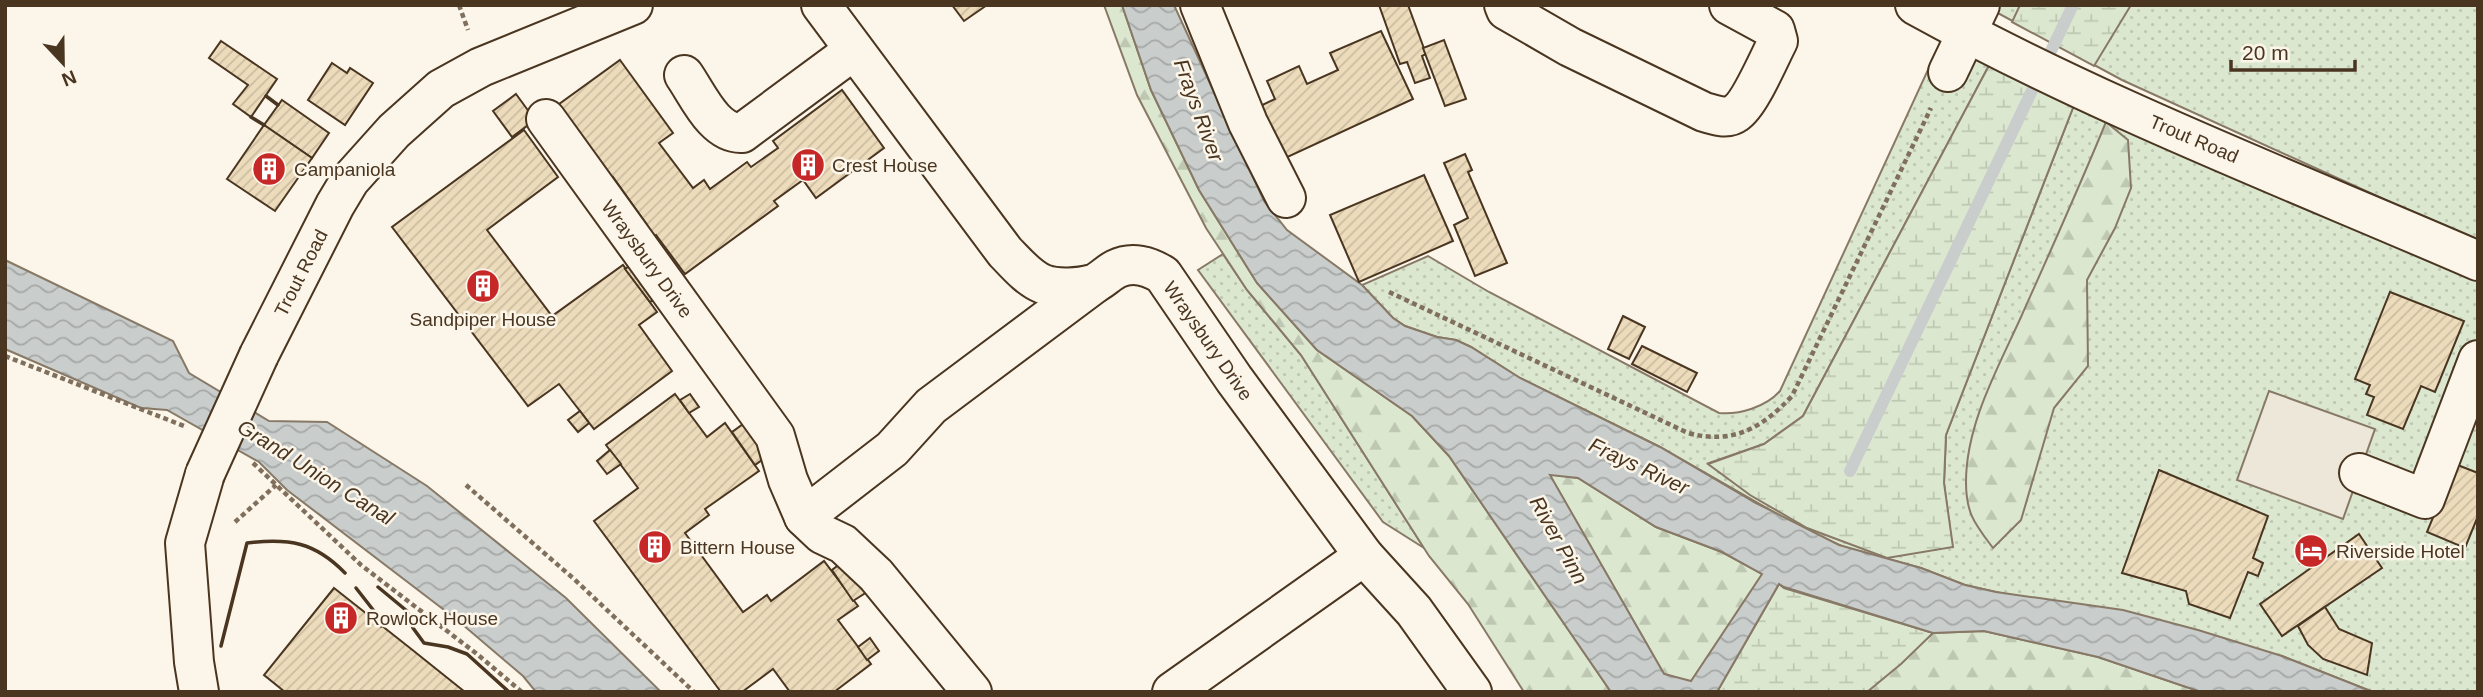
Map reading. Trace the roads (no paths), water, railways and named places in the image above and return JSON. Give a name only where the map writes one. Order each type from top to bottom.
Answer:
[{"type":"street","name":"Trout Road","points":[[199,692],[194,662],[186,543],[205,474],[259,355],[345,188],[360,167],[394,131],[441,89],[472,72],[633,5]]},
{"type":"street","name":"Wraysbury Drive","points":[[821,5],[1005,252],[1027,274],[1044,284],[1067,287],[1094,284],[1118,268],[1131,265],[1153,268],[1163,275],[1234,379],[1364,556],[1414,611],[1472,692]]},
{"type":"street","points":[[1200,5],[1248,123],[1286,198]]},
{"type":"street","points":[[1504,5],[1506,10],[1570,47],[1704,112],[1723,117],[1735,115],[1745,105],[1778,41],[1775,30],[1729,5]]},
{"type":"street","name":"Trout Road","points":[[1915,5],[1978,27],[2099,98],[2478,261]]},
{"type":"street","points":[[1948,72],[1978,27]]},
{"type":"street","points":[[684,75],[720,126],[729,132],[742,133],[853,51]]},
{"type":"street","name":"Wraysbury Drive","points":[[546,119],[775,436],[788,480],[804,517],[822,534],[843,544],[876,575],[972,692]]},
{"type":"street","points":[[804,517],[892,449],[931,406],[1094,284]]},
{"type":"street","points":[[2359,473],[2425,499],[2478,360]]},
{"type":"street","points":[[1172,692],[1364,556]]},
{"type":"water","points":[[1122,5],[1174,5],[1264,201],[1287,230],[1362,285],[1393,318],[1405,326],[1437,337],[1456,340],[1471,347],[1520,378],[1660,447],[1756,503],[1839,545],[1921,568],[1965,585],[2123,610],[2198,630],[2282,656],[2373,692],[2201,692],[2098,657],[1984,631],[1933,633],[1779,584],[1717,692],[1611,692],[1449,456],[1412,416],[1317,350],[1257,283],[1199,190],[1151,90]],"holes":[[[1550,475],[1578,478],[1656,527],[1722,552],[1762,574],[1691,681],[1664,674]]]},
{"type":"water","name":"Grand Union Canal","points":[[5,260],[173,341],[189,373],[269,421],[327,422],[427,486],[566,598],[661,692],[536,692],[523,676],[456,619],[287,490],[259,462],[167,410],[141,408],[5,349]]},
{"type":"waterway","points":[[1850,471],[2073,5]]},
{"type":"place","name":"Crest House","points":[[808,165]]},
{"type":"place","name":"Campaniola","points":[[269,169]]},
{"type":"place","name":"Sandpiper House","points":[[483,286]]},
{"type":"place","name":"Bittern House","points":[[655,547]]},
{"type":"place","name":"Riverside Hotel","points":[[2311,551]]},
{"type":"place","name":"Rowlock House","points":[[341,618]]},
{"type":"water label","name":"Frays River","points":[[1199,110]]},
{"type":"water label","name":"Frays River","points":[[1639,466]]},
{"type":"water label","name":"River Pinn","points":[[1559,540]]}]
